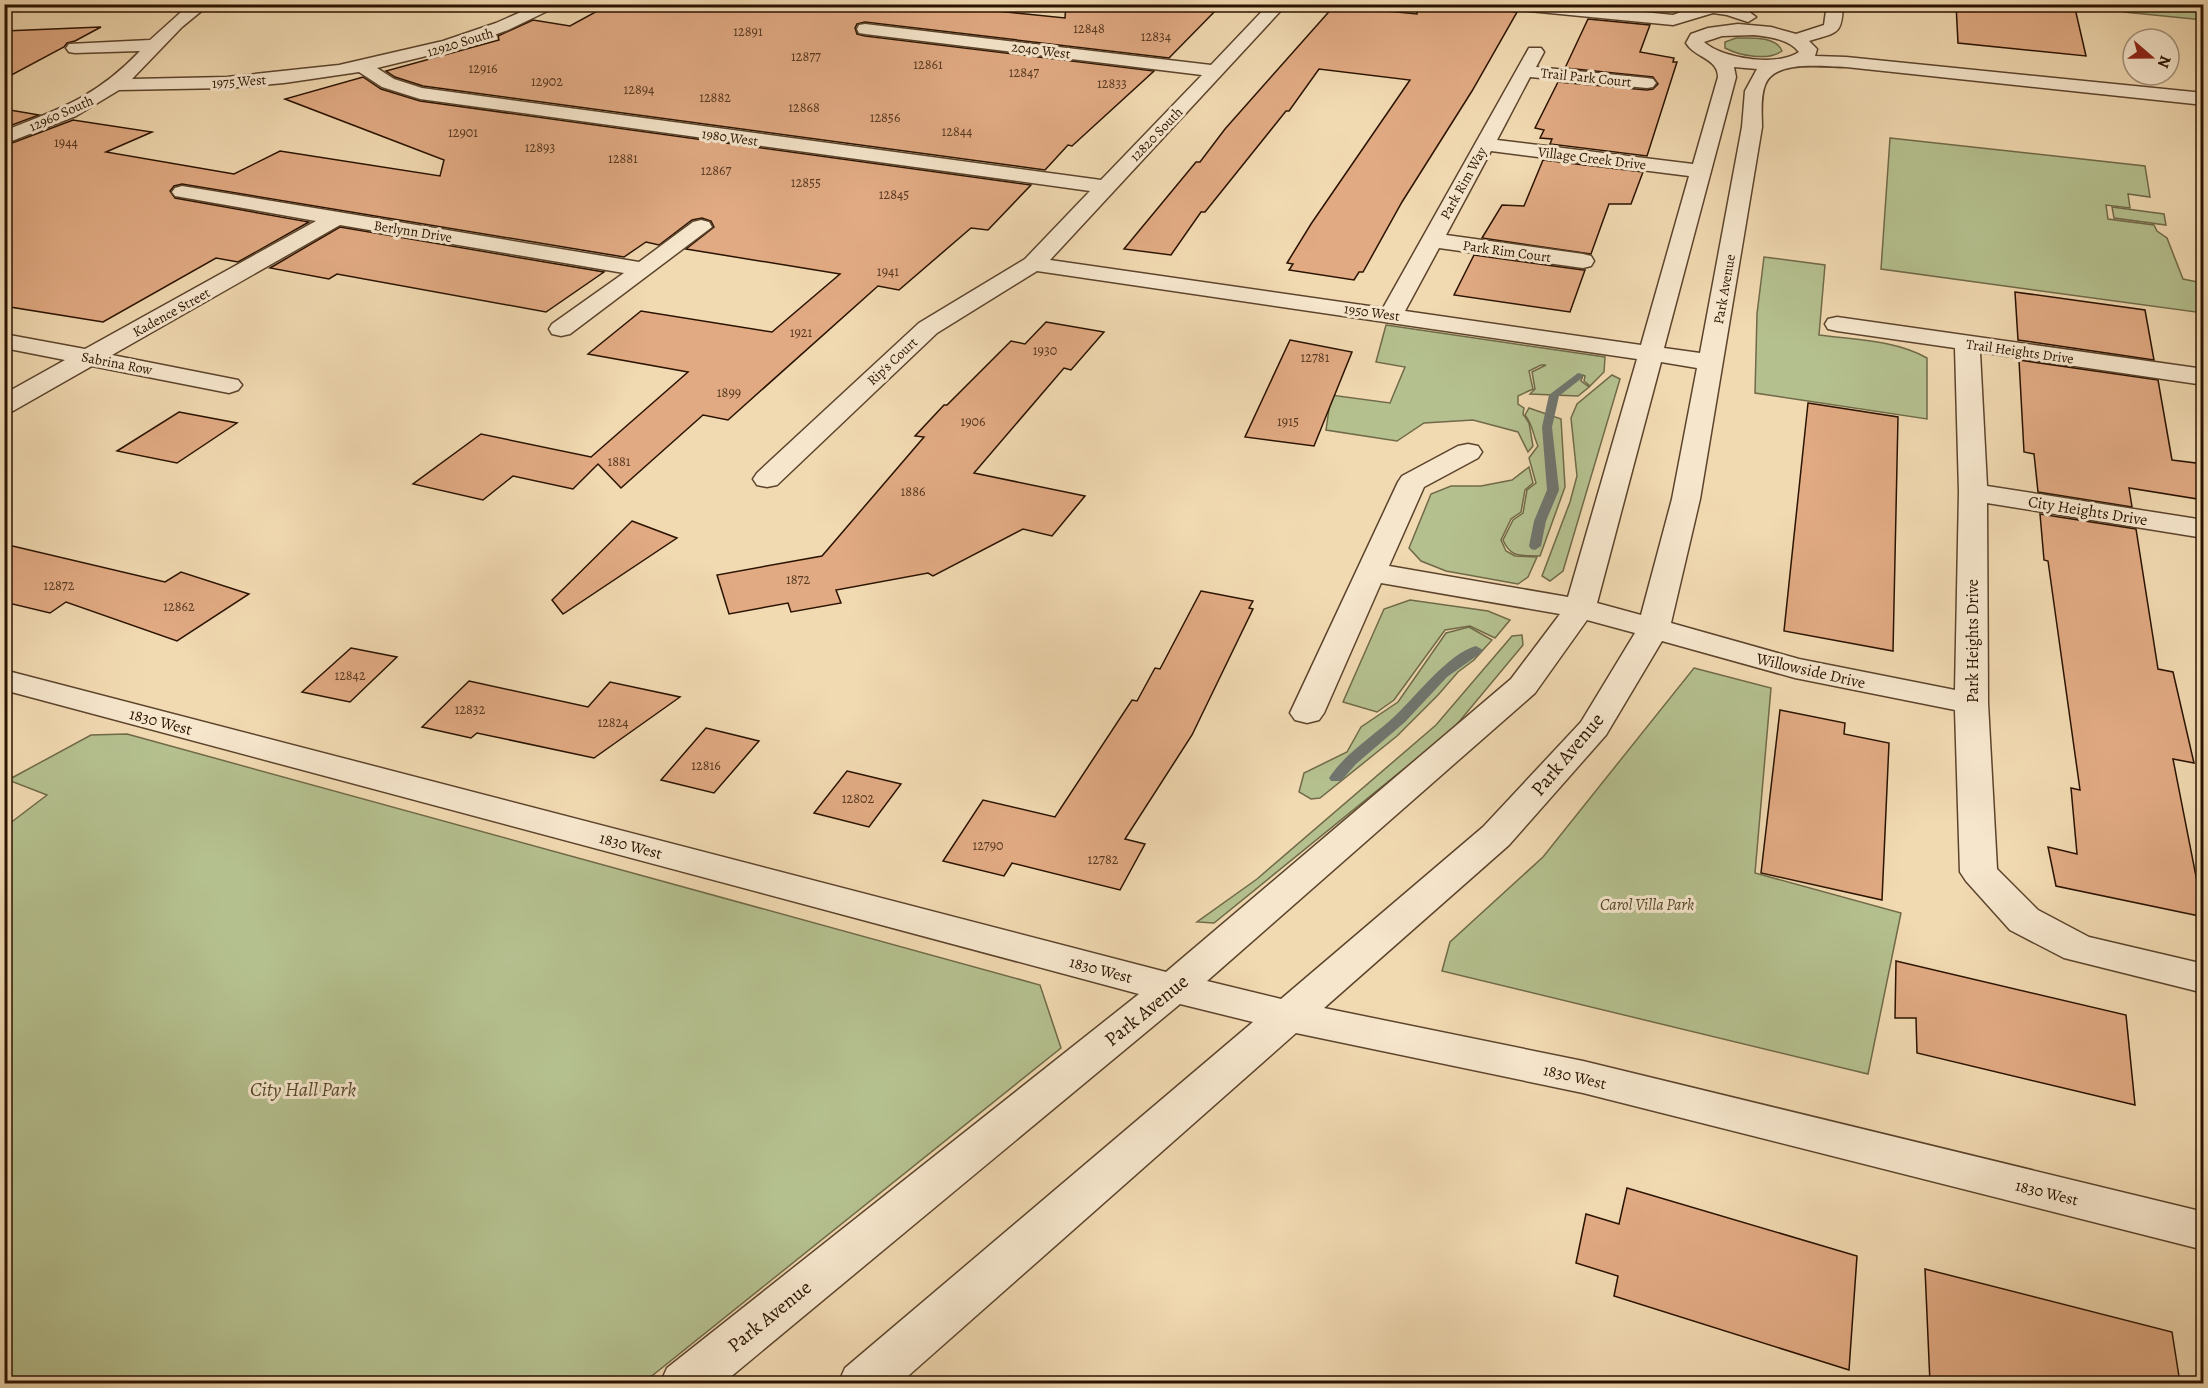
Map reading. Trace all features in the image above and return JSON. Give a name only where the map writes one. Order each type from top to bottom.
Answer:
[{"type":"street","name":"12960 South","points":[[4,138],[91,100],[115,84],[179,19],[202,4]]},
{"type":"street","name":"12920 South","points":[[362,66],[498,31],[554,4]]},
{"type":"street","name":"12820 South","points":[[1033,264],[1279,4]]},
{"type":"street","points":[[1509,4],[1714,43],[1748,63],[1855,62],[2204,99]]},
{"type":"street","points":[[1796,40],[1830,29],[1834,24],[1835,4]]},
{"type":"street","points":[[1572,17],[1673,20],[1689,17],[1699,10],[1734,7],[1749,19],[1744,26],[1714,43]]},
{"type":"street","points":[[1779,17],[1779,28],[1796,40]]},
{"type":"street","name":"2040 West","points":[[865,28],[1217,71]]},
{"type":"street","points":[[1676,44],[1714,43],[1761,31],[1871,56],[2204,88]]},
{"type":"street","name":"Park Avenue","points":[[863,1383],[1496,836],[1594,728],[1654,627],[1686,499],[1752,127],[1755,81],[1760,73],[1808,54],[1796,40]]},
{"type":"street","name":"Park Avenue","points":[[685,1383],[1173,988],[1523,686],[1580,608],[1727,77],[1728,70],[1714,43]]},
{"type":"street","points":[[75,48],[152,45]]},
{"type":"street","name":"Park Rim Way","points":[[1391,315],[1534,52]]},
{"type":"street","name":"1975 West","points":[[115,84],[219,83],[315,74],[362,66]]},
{"type":"street","name":"1980 West","points":[[362,66],[388,83],[420,93],[1105,187]]},
{"type":"street","name":"Trail Park Court","points":[[1524,71],[1647,83]]},
{"type":"street","name":"Village Creek Drive","points":[[1484,144],[1701,171]]},
{"type":"street","name":"Berlynn Drive","points":[[182,192],[643,269]]},
{"type":"street","name":"Kadence Street","points":[[4,405],[337,218]]},
{"type":"street","points":[[561,329],[701,227]]},
{"type":"street","name":"Park Rim Court","points":[[1432,240],[1583,261]]},
{"type":"street","name":"1950 West","points":[[1033,264],[1710,362]]},
{"type":"street","name":"Rip's Court","points":[[767,479],[928,328],[1033,264]]},
{"type":"street","name":"Trail Heights Drive","points":[[1837,324],[2204,377]]},
{"type":"street","name":"Sabrina Row","points":[[4,340],[229,385]]},
{"type":"street","name":"Park Heights Drive","points":[[1967,344],[1973,492],[1971,703],[1978,872],[2024,920],[2078,948],[2202,986]]},
{"type":"street","points":[[1307,713],[1412,482],[1468,452]]},
{"type":"street","name":"City Heights Drive","points":[[1973,492],[2204,529]]},
{"type":"street","points":[[1373,572],[1580,608],[1654,627]]},
{"type":"street","name":"Willowside Drive","points":[[1654,627],[1712,646],[1795,668],[1971,703]]},
{"type":"street","name":"1830 West","points":[[4,680],[1173,988],[1289,1016],[1584,1077],[2204,1231]]},
{"type":"green space","points":[[2122,5],[2203,5],[2203,20],[2124,12]]},
{"type":"green space","points":[[1736,38],[1768,40],[1779,46],[1782,51],[1762,57],[1725,48],[1725,42]]},
{"type":"green space","points":[[1890,138],[2145,166],[2150,197],[2128,194],[2130,208],[2106,205],[2108,219],[2154,225],[2157,231],[2167,238],[2183,279],[2203,283],[2203,313],[1881,269]]},
{"type":"green space","points":[[2112,207],[2164,214],[2166,225],[2114,218]]},
{"type":"green space","points":[[1764,257],[1825,265],[1819,335],[1888,344],[1927,358],[1927,419],[1755,393],[1757,314]]},
{"type":"green space","points":[[1386,325],[1605,357],[1604,372],[1590,386],[1584,381],[1585,376],[1583,375],[1581,381],[1589,387],[1578,396],[1530,394],[1535,389],[1532,372],[1546,365],[1529,371],[1533,389],[1518,396],[1518,404],[1524,408],[1523,414],[1529,423],[1533,446],[1528,452],[1518,432],[1473,420],[1424,423],[1397,441],[1326,430],[1331,395],[1390,403],[1405,367],[1376,362]]},
{"type":"green space","points":[[1612,375],[1620,379],[1563,571],[1550,581],[1542,576],[1570,502],[1577,476],[1571,418],[1577,404]]},
{"type":"green space","points":[[1529,408],[1561,419],[1565,487],[1540,556],[1522,556],[1513,553],[1503,540],[1513,520],[1523,513],[1527,490],[1536,483],[1529,458],[1538,446],[1525,415]]},
{"type":"green space","points":[[1529,467],[1533,483],[1525,490],[1521,512],[1511,519],[1501,540],[1506,551],[1515,556],[1537,557],[1528,577],[1518,584],[1446,571],[1421,561],[1409,548],[1431,494],[1451,486],[1481,486],[1512,480]]},
{"type":"green space","points":[[1410,600],[1488,611],[1510,620],[1495,638],[1470,626],[1445,630],[1394,700],[1377,712],[1343,702],[1384,609]]},
{"type":"green space","points":[[1469,627],[1492,640],[1397,736],[1320,798],[1311,799],[1299,792],[1304,773],[1347,752],[1361,727],[1398,702],[1446,633]]},
{"type":"green space","points":[[1522,635],[1523,645],[1453,729],[1214,923],[1197,922],[1257,879],[1436,725],[1512,636]]},
{"type":"green space","name":"Carol Villa Park","points":[[1694,668],[1771,688],[1755,873],[1901,913],[1868,1074],[1442,971],[1450,942],[1543,857]]},
{"type":"green space","name":"City Hall Park","points":[[127,734],[1040,985],[1061,1048],[643,1383],[5,1383],[5,827],[47,795],[8,780],[91,735]]},
{"type":"building","points":[[610,4],[930,4],[1065,18],[1066,4],[1222,4],[1169,58],[865,22],[857,24],[855,28],[857,34],[865,36],[1154,71],[1072,146],[1068,145],[1045,170],[423,86],[395,77],[386,71],[499,40],[498,36],[533,20],[570,26]]},
{"type":"building","points":[[1417,4],[1499,4],[1508,11],[1517,12],[1472,91],[1402,202],[1363,272],[1359,272],[1354,280],[1289,270],[1293,264],[1287,263],[1311,224],[1410,80],[1319,69],[1289,111],[1286,111],[1205,212],[1201,212],[1171,255],[1124,249],[1196,162],[1200,162],[1225,129],[1334,6],[1417,14]]},
{"type":"building","points":[[1956,4],[2074,4],[2086,56],[1958,43]]},
{"type":"building","points":[[1588,19],[1650,25],[1640,52],[1674,58],[1673,62],[1677,62],[1647,156],[1550,144],[1552,139],[1540,138],[1544,130],[1535,128],[1558,82],[1647,90],[1653,89],[1658,84],[1653,77],[1565,68]]},
{"type":"building","points":[[101,27],[67,43],[64,47],[4,79],[4,31]]},
{"type":"building","points":[[363,77],[381,89],[420,101],[1031,185],[988,230],[971,228],[899,290],[878,286],[728,420],[703,415],[621,488],[598,464],[573,489],[513,476],[483,500],[413,484],[481,434],[591,457],[688,372],[588,354],[641,311],[772,332],[840,274],[686,249],[714,227],[711,221],[702,218],[692,220],[659,245],[646,242],[624,257],[182,184],[174,186],[170,191],[175,198],[309,222],[238,262],[216,258],[103,322],[4,306],[4,146],[73,120],[152,132],[106,152],[234,174],[280,151],[440,176],[444,160],[285,99]]},
{"type":"building","points":[[4,109],[39,115],[4,128]]},
{"type":"building","points":[[1543,160],[1643,172],[1631,204],[1609,204],[1591,254],[1482,238],[1502,205],[1524,206]]},
{"type":"building","points":[[340,227],[604,272],[546,312],[337,274],[329,279],[270,268]]},
{"type":"building","points":[[1474,255],[1585,270],[1570,312],[1454,295]]},
{"type":"building","points":[[2015,292],[2145,310],[2154,360],[2018,340]]},
{"type":"building","points":[[1046,322],[1104,332],[1071,370],[1064,368],[974,473],[1085,496],[1052,536],[1023,529],[933,576],[928,573],[836,590],[841,603],[791,612],[788,603],[729,614],[717,575],[822,556],[924,437],[915,436],[944,405],[947,405],[1011,341],[1025,344]]},
{"type":"building","points":[[1290,340],[1352,352],[1314,446],[1245,437]]},
{"type":"building","points":[[2019,360],[2158,380],[2172,460],[2204,464],[2204,500],[2129,488],[2132,507],[2038,492],[2034,454],[2024,452]]},
{"type":"building","points":[[1808,403],[1898,417],[1893,651],[1784,631]]},
{"type":"building","points":[[179,412],[237,423],[177,463],[117,451]]},
{"type":"building","points":[[2040,514],[2136,529],[2158,669],[2173,672],[2194,763],[2173,759],[2204,917],[2056,886],[2048,847],[2077,854],[2071,788],[2080,790],[2048,561],[2044,560]]},
{"type":"building","points":[[632,521],[677,538],[563,614],[552,600]]},
{"type":"building","points":[[4,544],[165,582],[181,572],[249,594],[177,641],[66,602],[50,613],[4,602]]},
{"type":"building","points":[[1201,591],[1253,601],[1249,608],[1253,609],[1192,735],[1125,839],[1145,844],[1120,890],[1012,863],[1004,876],[943,861],[983,800],[1055,817],[1132,700],[1137,701],[1155,668],[1160,669]]},
{"type":"building","points":[[351,648],[397,657],[350,702],[302,692]]},
{"type":"building","points":[[469,681],[588,707],[610,682],[680,697],[594,758],[477,733],[471,738],[422,727]]},
{"type":"building","points":[[1780,710],[1845,723],[1844,734],[1889,743],[1882,900],[1761,873]]},
{"type":"building","points":[[706,728],[759,741],[714,793],[661,780]]},
{"type":"building","points":[[847,771],[901,784],[869,827],[814,813]]},
{"type":"building","points":[[1896,961],[2126,1015],[2135,1105],[1917,1053],[1916,1018],[1895,1018]]},
{"type":"building","points":[[1627,1188],[1857,1256],[1849,1370],[1614,1296],[1618,1276],[1576,1263],[1586,1214],[1619,1224]]},
{"type":"building","points":[[1925,1269],[2172,1332],[2180,1383],[1930,1383]]},
{"type":"waterway","points":[[1535,546],[1540,521],[1553,490],[1547,427],[1554,395],[1578,376]]},
{"type":"waterway","points":[[1336,778],[1351,761],[1400,719],[1442,674],[1476,650]]}]
